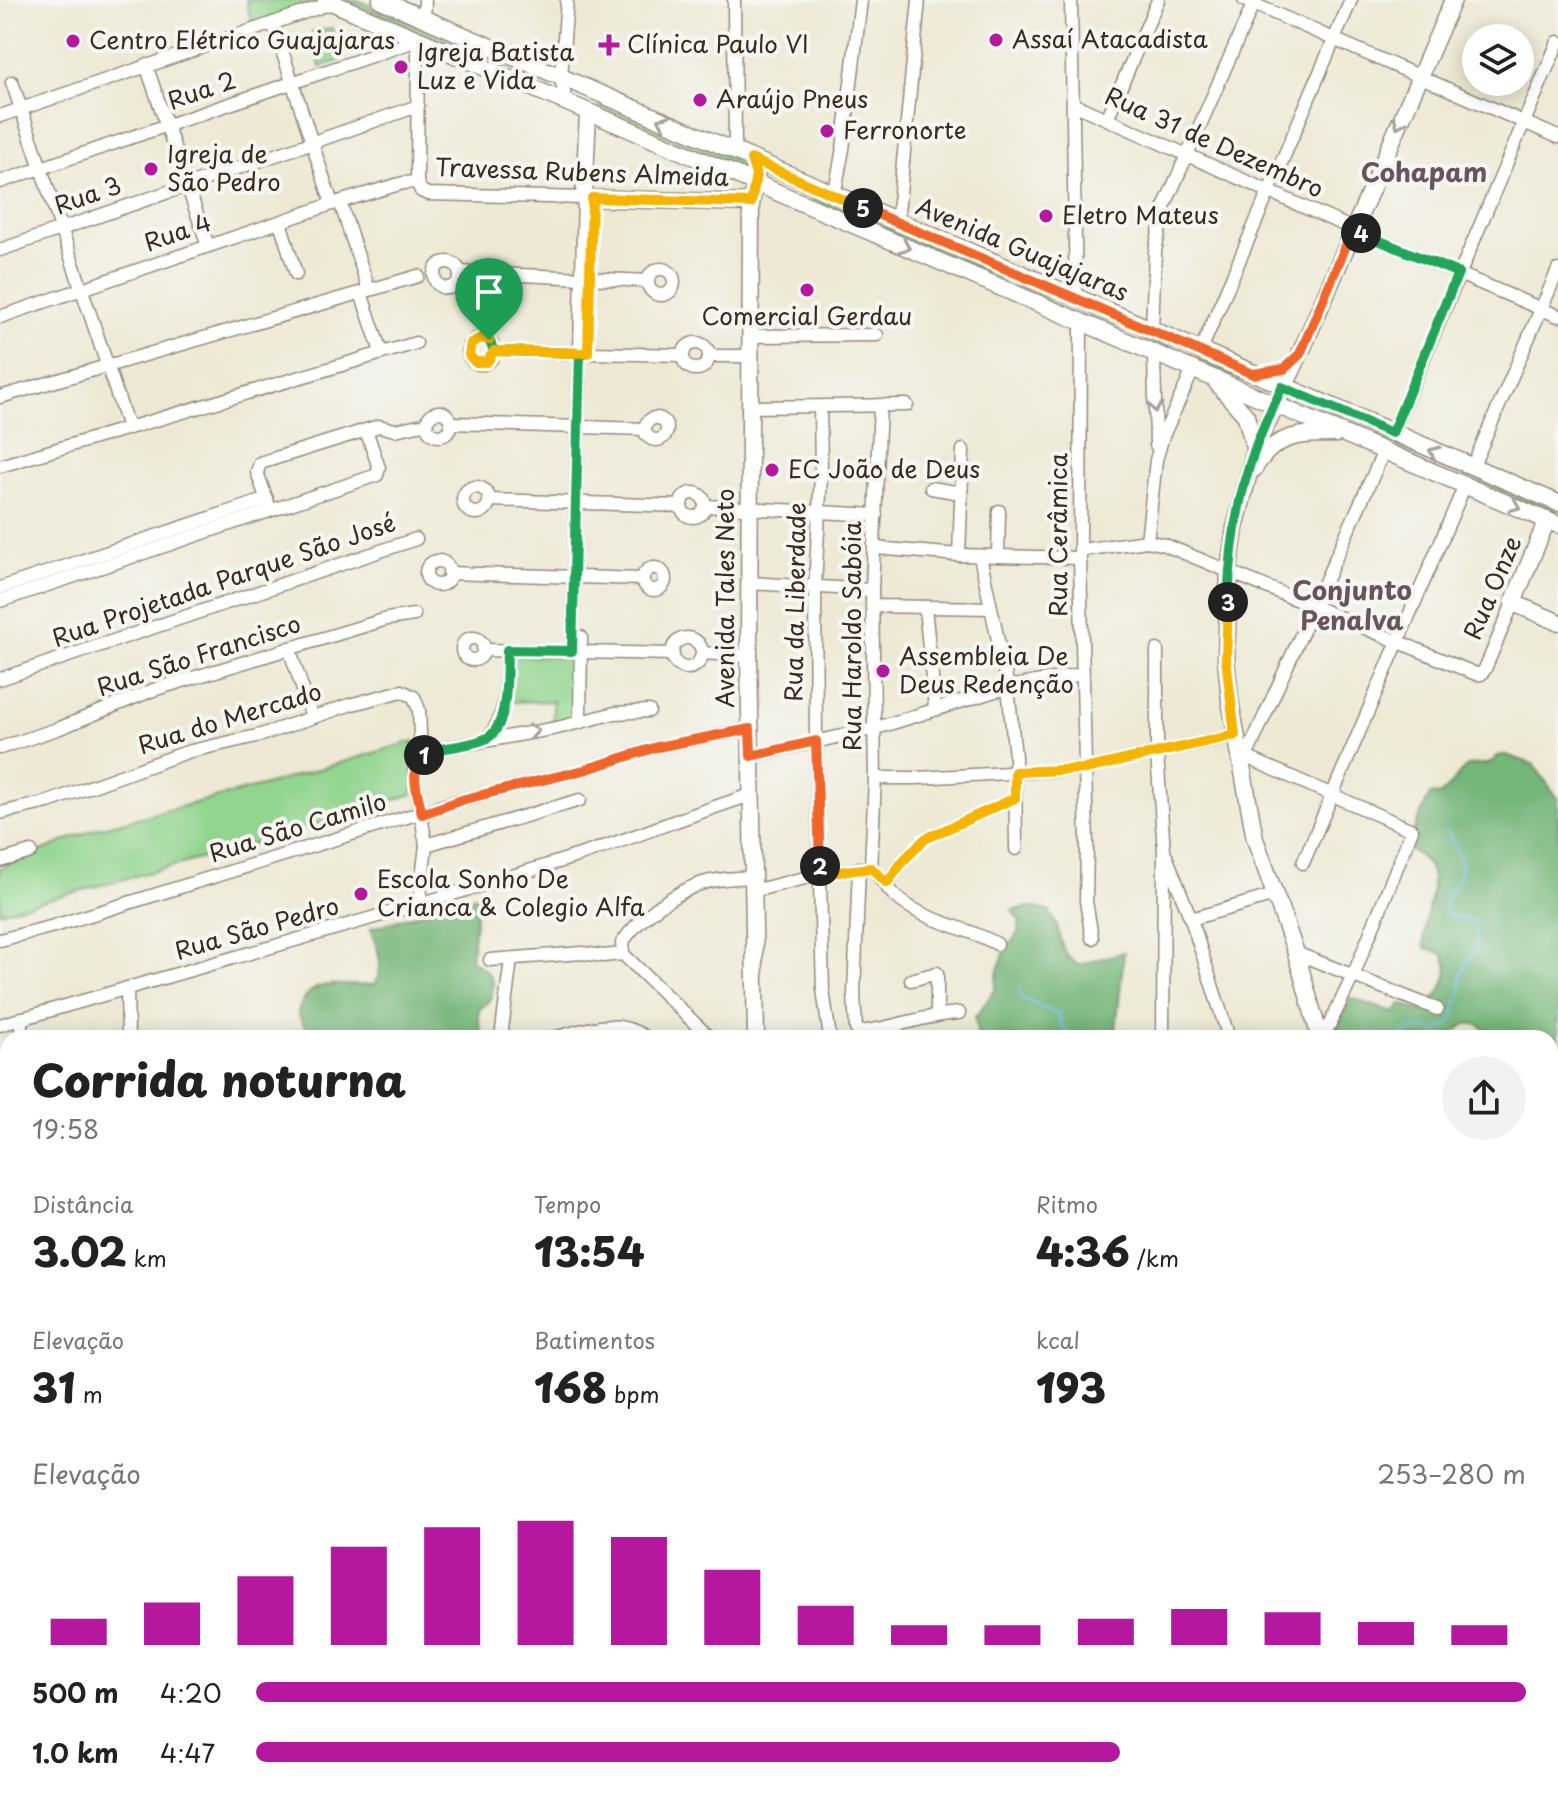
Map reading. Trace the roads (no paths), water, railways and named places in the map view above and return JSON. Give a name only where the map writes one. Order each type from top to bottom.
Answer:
[{"type":"main road","name":"Avenida Guajajaras","points":[[381,0],[1472,468],[1557,500]]},
{"type":"main road","points":[[1320,1030],[1296,953],[1258,850],[1243,758],[1235,735],[1226,659],[1229,570],[1243,492],[1255,449],[1300,354],[1453,0]]},
{"type":"main road","name":"Avenida Guajajaras","points":[[329,1],[1553,522]]},
{"type":"main road","points":[[588,113],[588,198]]},
{"type":"main road","name":"Avenida Tales Neto","points":[[743,156],[755,170],[751,203],[749,336],[749,656],[756,1030]]},
{"type":"main road","name":"Travessa Rubens Almeida","points":[[588,198],[751,203]]},
{"type":"main road","points":[[1253,374],[1284,369],[1300,354]]},
{"type":"main road","points":[[1300,354],[1302,395],[1314,421]]},
{"type":"main road","points":[[1213,379],[1244,412],[1255,449]]},
{"type":"main road","points":[[1243,492],[1259,460],[1273,445],[1300,435],[1344,434]]},
{"type":"main road","name":"Rua Onze","points":[[1513,603],[1553,522]]},
{"type":"main road","points":[[1513,603],[1558,622]]},
{"type":"street","points":[[424,19],[425,0]]},
{"type":"street","points":[[566,103],[561,77],[567,0]]},
{"type":"street","points":[[734,0],[743,156]]},
{"type":"street","points":[[834,196],[843,149],[861,0]]},
{"type":"street","points":[[897,223],[919,0]]},
{"type":"street","points":[[1071,0],[1076,299]]},
{"type":"street","points":[[1107,119],[1158,0]]},
{"type":"street","points":[[1200,352],[1351,0]]},
{"type":"street","points":[[0,116],[329,1]]},
{"type":"street","points":[[1152,331],[1158,228],[1251,1],[1558,137]]},
{"type":"street","points":[[273,23],[312,143],[336,203],[381,352]]},
{"type":"street","points":[[417,182],[418,40]]},
{"type":"street","name":"Rua 2","points":[[0,182],[418,40]]},
{"type":"street","points":[[1392,433],[1558,42]]},
{"type":"street","points":[[146,65],[208,246]]},
{"type":"street","points":[[12,82],[128,427]]},
{"type":"street","name":"Rua 31 de Dezembro","points":[[1073,104],[1558,316]]},
{"type":"street","name":"Rua 3","points":[[0,250],[418,106]]},
{"type":"street","name":"Travessa Rubens Almeida","points":[[417,182],[421,191],[428,194],[588,198]]},
{"type":"street","name":"Rua 4","points":[[0,317],[336,203],[403,183],[417,182]]},
{"type":"street","points":[[580,722],[576,651],[588,198]]},
{"type":"street","points":[[280,222],[296,274]]},
{"type":"street","points":[[1472,468],[1558,270]]},
{"type":"street","points":[[459,272],[648,281]]},
{"type":"street","points":[[0,397],[418,276]]},
{"type":"street","name":"Rua Cerâmica","points":[[1081,322],[1080,554],[1086,901],[1092,938]]},
{"type":"street","points":[[749,336],[877,335]]},
{"type":"street","points":[[0,466],[416,343]]},
{"type":"street","points":[[694,343],[706,347],[709,356],[704,367],[695,370],[684,364],[682,355],[686,347],[694,343]]},
{"type":"street","points":[[494,351],[682,355]]},
{"type":"street","points":[[1147,541],[1156,460],[1154,353]]},
{"type":"street","points":[[709,356],[749,356]]},
{"type":"street","points":[[1156,460],[1163,436],[1193,370]]},
{"type":"street","name":"Rua Haroldo Sabóia","points":[[857,1030],[854,994],[875,778],[872,590],[880,405]]},
{"type":"street","points":[[749,407],[907,405]]},
{"type":"street","name":"Rua da Liberdade","points":[[820,407],[820,512],[815,587],[816,741],[823,990],[829,1030]]},
{"type":"street","points":[[451,423],[645,429]]},
{"type":"street","points":[[268,504],[257,472],[258,464],[382,426],[397,430],[419,425]]},
{"type":"street","points":[[0,601],[44,580],[268,504],[377,475],[379,468],[366,430]]},
{"type":"street","points":[[959,555],[963,450]]},
{"type":"street","points":[[1326,1030],[1353,976],[1412,830],[1243,758],[1384,451]]},
{"type":"street","points":[[1303,863],[1465,485]]},
{"type":"street","points":[[931,488],[961,493]]},
{"type":"street","points":[[489,500],[681,506],[682,499],[691,493],[701,496],[705,506],[876,515]]},
{"type":"street","points":[[998,556],[999,511]]},
{"type":"street","name":"Rua Projetada Parque São José","points":[[0,679],[416,539]]},
{"type":"street","points":[[875,548],[980,556],[1080,554],[1147,541],[1229,570],[1398,643]]},
{"type":"street","points":[[980,556],[1008,687],[1015,772],[1016,849]]},
{"type":"street","points":[[449,573],[642,579]]},
{"type":"street","points":[[0,588],[44,580]]},
{"type":"street","points":[[749,583],[872,590]]},
{"type":"street","name":"Rua Onze","points":[[1398,643],[1481,674],[1513,603]]},
{"type":"street","points":[[872,606],[991,608]]},
{"type":"street","points":[[925,607],[935,708]]},
{"type":"street","name":"Rua São Francisco","points":[[0,748],[60,728],[153,690],[387,619],[414,615]]},
{"type":"street","points":[[673,654],[680,641],[690,639],[698,644],[702,653]]},
{"type":"street","points":[[289,648],[312,717]]},
{"type":"street","points":[[483,650],[673,654]]},
{"type":"street","points":[[505,736],[501,718],[507,650]]},
{"type":"street","points":[[1157,650],[1157,754],[1164,851],[1163,1030]]},
{"type":"street","points":[[673,654],[679,666],[688,668],[696,665],[702,653]]},
{"type":"street","points":[[702,653],[749,656]]},
{"type":"street","points":[[751,756],[873,729],[1008,687],[1082,674]]},
{"type":"street","name":"Rua do Mercado","points":[[0,813],[39,805],[187,752],[261,735],[402,691],[414,697],[419,710],[421,757]]},
{"type":"street","points":[[419,904],[426,845],[414,774],[421,757],[429,751],[488,738],[615,713],[649,711]]},
{"type":"street","points":[[488,738],[501,718]]},
{"type":"street","name":"Rua São Camilo","points":[[0,940],[465,799],[584,770],[657,747],[750,729]]},
{"type":"street","points":[[875,778],[1085,769],[1235,735]]},
{"type":"street","name":"Rua São Pedro","points":[[0,1025],[261,952],[580,855],[751,795]]},
{"type":"street","points":[[887,883],[925,839],[1015,798]]},
{"type":"street","points":[[426,845],[580,800]]},
{"type":"street","points":[[1164,851],[1191,919],[1226,1030]]},
{"type":"street","points":[[0,861],[31,852]]},
{"type":"street","points":[[698,1030],[700,1028],[623,954],[622,943],[661,906],[692,887],[716,880],[753,884],[865,868],[887,883],[895,896],[925,915],[980,934],[997,944]]},
{"type":"street","points":[[1191,919],[1275,895]]},
{"type":"street","points":[[490,960],[582,953],[603,956],[623,954]]},
{"type":"street","points":[[1296,953],[1437,1009]]},
{"type":"street","points":[[502,1030],[511,959]]},
{"type":"street","points":[[911,980],[935,973],[938,977],[937,1014]]},
{"type":"street","points":[[127,988],[128,1030]]},
{"type":"street","points":[[897,1030],[937,1014],[959,1013]]},
{"type":"street","points":[[21,1018],[21,1030]]},
{"type":"street","points":[[594,1030],[620,1025],[636,1030]]},
{"type":"waterway","points":[[1439,1030],[1451,1023],[1461,991],[1461,975],[1476,947],[1473,920],[1450,916],[1443,907],[1461,869],[1459,854],[1447,831]]},
{"type":"waterway","points":[[1019,987],[1022,998],[1059,1015],[1065,1030]]},
{"type":"waterway","points":[[1412,1030],[1430,1030]]},
{"type":"place","name":"Assaí Atacadista","points":[[996,40]]},
{"type":"place","name":"Centro Elétrico Guajajaras","points":[[73,41]]},
{"type":"place","name":"Clínica Paulo VI","points":[[609,45]]},
{"type":"place","name":"Igreja Batista Luz e Vida","points":[[401,67]]},
{"type":"place","name":"Araújo Pneus","points":[[700,100]]},
{"type":"place","name":"Ferronorte","points":[[827,131]]},
{"type":"place","name":"Igreja de São Pedro","points":[[151,169]]},
{"type":"place","name":"Eletro Mateus","points":[[1046,216]]},
{"type":"place","name":"Comercial Gerdau","points":[[807,290]]},
{"type":"place","name":"EC João de Deus","points":[[772,470]]},
{"type":"place","name":"Assembleia De Deus Redenção","points":[[883,671]]},
{"type":"place","name":"Escola Sonho De Crianca & Colegio Alfa","points":[[361,894]]},
{"type":"district","name":"Cohapam","points":[[1424,173]]},
{"type":"district","name":"Conjunto Penalva","points":[[1352,606]]}]
